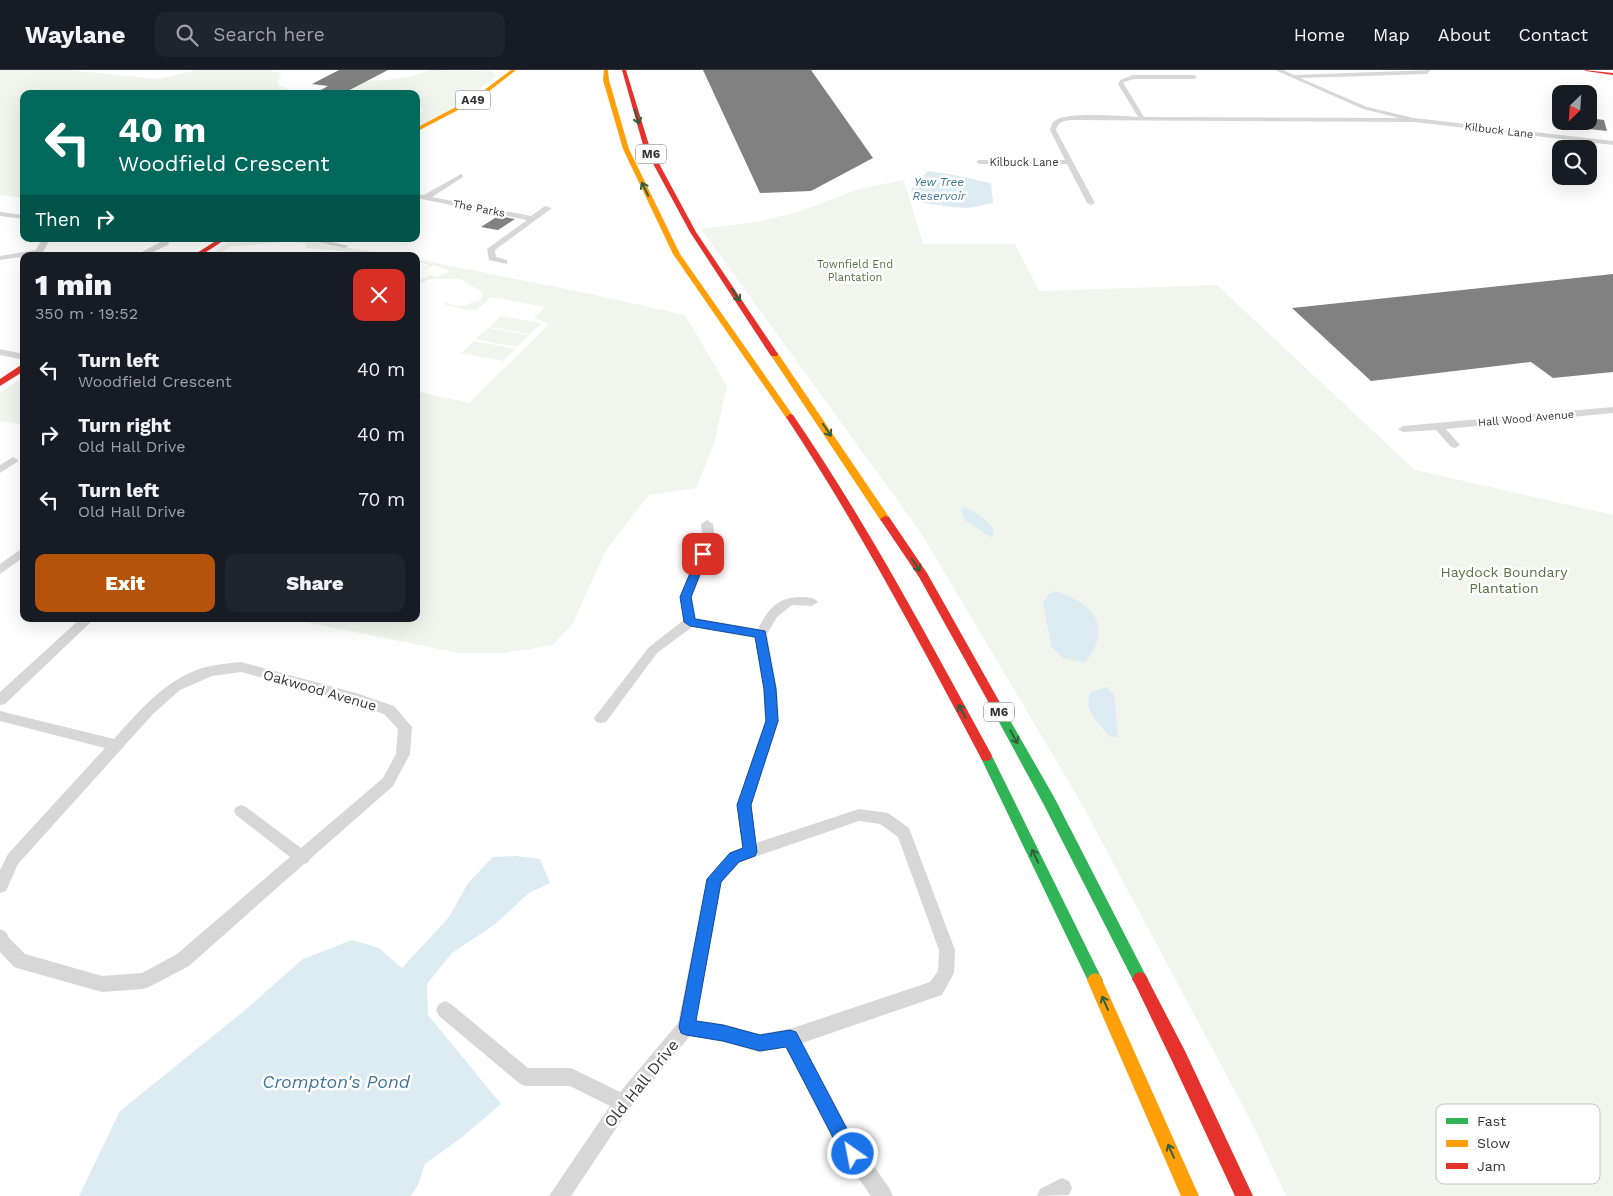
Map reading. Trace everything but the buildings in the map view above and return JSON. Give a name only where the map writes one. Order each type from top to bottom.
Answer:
[{"type":"main road","name":"A49","points":[[420,128],[477,98],[514,70]]},
{"type":"main road","name":"M6","points":[[606,70],[606,80],[626,149],[677,254],[814,452],[893,582],[992,768],[1094,978],[1190,1196]]},
{"type":"main road","name":"M6","points":[[624,70],[646,145],[693,232],[923,576],[1050,802],[1179,1057],[1244,1196]]},
{"type":"main road","points":[[1586,70],[1613,74]]},
{"type":"main road","points":[[202,252],[218,242]]},
{"type":"main road","points":[[0,383],[20,370]]},
{"type":"street","name":"Kilbuck Lane","points":[[1278,70],[1365,108],[1414,120]]},
{"type":"street","name":"Kilbuck Lane","points":[[1292,76],[1427,72],[1428,70]]},
{"type":"street","points":[[1142,118],[1121,84],[1122,81],[1133,77],[1194,77]]},
{"type":"street","name":"Kilbuck Lane","points":[[1338,120],[1358,116],[1363,113],[1365,108]]},
{"type":"street","name":"Kilbuck Lane","points":[[1091,203],[1053,130],[1054,123],[1059,120],[1070,118],[1142,118],[1414,120],[1613,144]]},
{"type":"street","name":"Kilbuck Lane","points":[[979,162],[1069,162]]},
{"type":"street","name":"The Parks","points":[[425,198],[461,176]]},
{"type":"street","name":"The Parks","points":[[420,197],[533,219]]},
{"type":"street","name":"The Parks","points":[[504,262],[492,258],[491,249],[548,208]]},
{"type":"street","points":[[0,214],[20,216]]},
{"type":"street","points":[[146,252],[165,242]]},
{"type":"street","points":[[333,242],[350,244]]},
{"type":"street","points":[[0,258],[20,256]]},
{"type":"street","points":[[0,352],[20,356]]},
{"type":"street","name":"Hall Wood Avenue","points":[[1403,429],[1613,410]]},
{"type":"street","points":[[1439,427],[1455,445]]},
{"type":"street","points":[[0,470],[13,460]]},
{"type":"street","points":[[690,622],[686,597],[708,540],[707,524]]},
{"type":"street","points":[[0,570],[20,554]]},
{"type":"street","points":[[750,852],[744,805],[772,721],[770,689],[760,634],[772,614],[790,601],[812,602]]},
{"type":"street","points":[[0,700],[85,622]]},
{"type":"street","points":[[601,718],[653,650],[690,622],[760,634]]},
{"type":"street","name":"Oakwood Avenue","points":[[0,886],[13,859],[148,710],[175,686],[210,671],[241,667],[356,698],[389,710],[405,727],[402,754],[388,782],[303,858],[183,960],[143,981],[102,984],[20,961],[3,944],[0,937]]},
{"type":"street","points":[[0,716],[116,745]]},
{"type":"street","points":[[240,811],[303,858]]},
{"type":"street","name":"Old Hall Drive","points":[[559,1196],[623,1103],[686,1027],[714,879],[734,857],[859,815],[883,818],[904,833],[947,950],[946,973],[936,989],[790,1038],[760,1043],[723,1033],[686,1027]]},
{"type":"street","points":[[445,1010],[526,1077],[571,1077],[623,1103]]},
{"type":"street","points":[[790,1038],[843,1139],[883,1196]]},
{"type":"green space","points":[[0,70],[67,70],[159,79],[196,70],[271,70],[282,72],[278,74],[281,77],[276,83],[288,89],[286,90],[20,90],[20,198],[0,195]]},
{"type":"green space","points":[[429,70],[493,71],[496,76],[455,108],[420,126],[420,114],[424,110],[420,108],[420,90],[352,90],[364,83],[341,81],[397,79]]},
{"type":"green space","points":[[904,180],[923,244],[1015,244],[1039,291],[1217,285],[1415,470],[1613,515],[1613,1196],[1286,1196],[1252,1123],[1079,799],[921,533],[701,229],[756,222],[795,213],[859,189]]},
{"type":"green space","points":[[228,242],[282,242],[229,247],[223,252],[214,252]]},
{"type":"green space","points":[[297,242],[310,242],[376,252],[305,248],[307,244]]},
{"type":"green space","points":[[420,260],[685,315],[727,386],[714,444],[696,488],[649,495],[606,550],[573,623],[553,645],[505,653],[459,653],[305,622],[420,622],[420,392],[469,403],[549,324],[534,318],[545,307],[491,297],[477,310],[466,310],[446,305],[444,303],[449,302],[449,304],[463,306],[481,300],[482,292],[460,279],[430,279],[420,283],[420,280],[432,275],[437,277],[449,271],[434,265],[420,270],[430,265],[420,262]]},
{"type":"green space","points":[[501,316],[542,323],[530,334],[489,327]]},
{"type":"green space","points":[[488,328],[529,335],[517,347],[475,339]]},
{"type":"green space","points":[[474,341],[516,349],[503,361],[461,353]]},
{"type":"green space","points":[[20,380],[20,424],[0,421],[0,392]]},
{"type":"water","name":"Yew Tree Reservoir","points":[[928,171],[991,183],[993,203],[962,208],[913,201],[911,189]]},
{"type":"water","points":[[964,507],[980,516],[994,529],[992,538],[966,521],[961,511]]},
{"type":"water","points":[[1055,591],[1080,602],[1089,609],[1095,618],[1098,627],[1098,638],[1094,650],[1085,663],[1063,658],[1052,648],[1043,603],[1048,595]]},
{"type":"water","points":[[1106,687],[1114,694],[1118,737],[1110,737],[1090,711],[1089,699],[1091,692]]},
{"type":"water","name":"Crompton's Pond","points":[[516,856],[540,859],[550,883],[529,893],[494,925],[452,953],[427,984],[428,1015],[501,1104],[461,1138],[425,1164],[418,1185],[411,1196],[79,1196],[120,1111],[244,1011],[303,959],[352,940],[379,948],[402,968],[449,917],[468,883],[493,857]]},
{"type":"traffic: fast","points":[[999,711],[1049,801],[1140,979]]},
{"type":"traffic: fast","points":[[986,756],[1095,980]]},
{"type":"traffic: slow","points":[[420,128],[477,98],[514,70]]},
{"type":"traffic: slow","points":[[606,70],[606,80],[626,149],[677,254],[790,417]]},
{"type":"traffic: slow","points":[[774,354],[885,519]]},
{"type":"traffic: slow","points":[[1095,980],[1190,1196]]},
{"type":"traffic: jam","points":[[624,70],[646,145],[693,232],[774,354]]},
{"type":"traffic: jam","points":[[1586,70],[1613,74]]},
{"type":"traffic: jam","points":[[202,252],[218,242]]},
{"type":"traffic: jam","points":[[0,383],[20,370]]},
{"type":"traffic: jam","points":[[790,417],[869,541],[917,626],[986,756]]},
{"type":"traffic: jam","points":[[885,519],[923,576],[999,711]]},
{"type":"traffic: jam","points":[[1140,979],[1244,1196]]},
{"type":"route","points":[[703,554],[686,597],[690,622],[760,634],[770,689],[772,721],[744,805],[750,852],[734,857],[714,879],[686,1027],[723,1033],[760,1043],[790,1038],[843,1139],[853,1154]]},
{"type":"park label","name":"Townfield End Plantation","points":[[855,270]]},
{"type":"park label","name":"Haydock Boundary Plantation","points":[[1504,580]]}]
